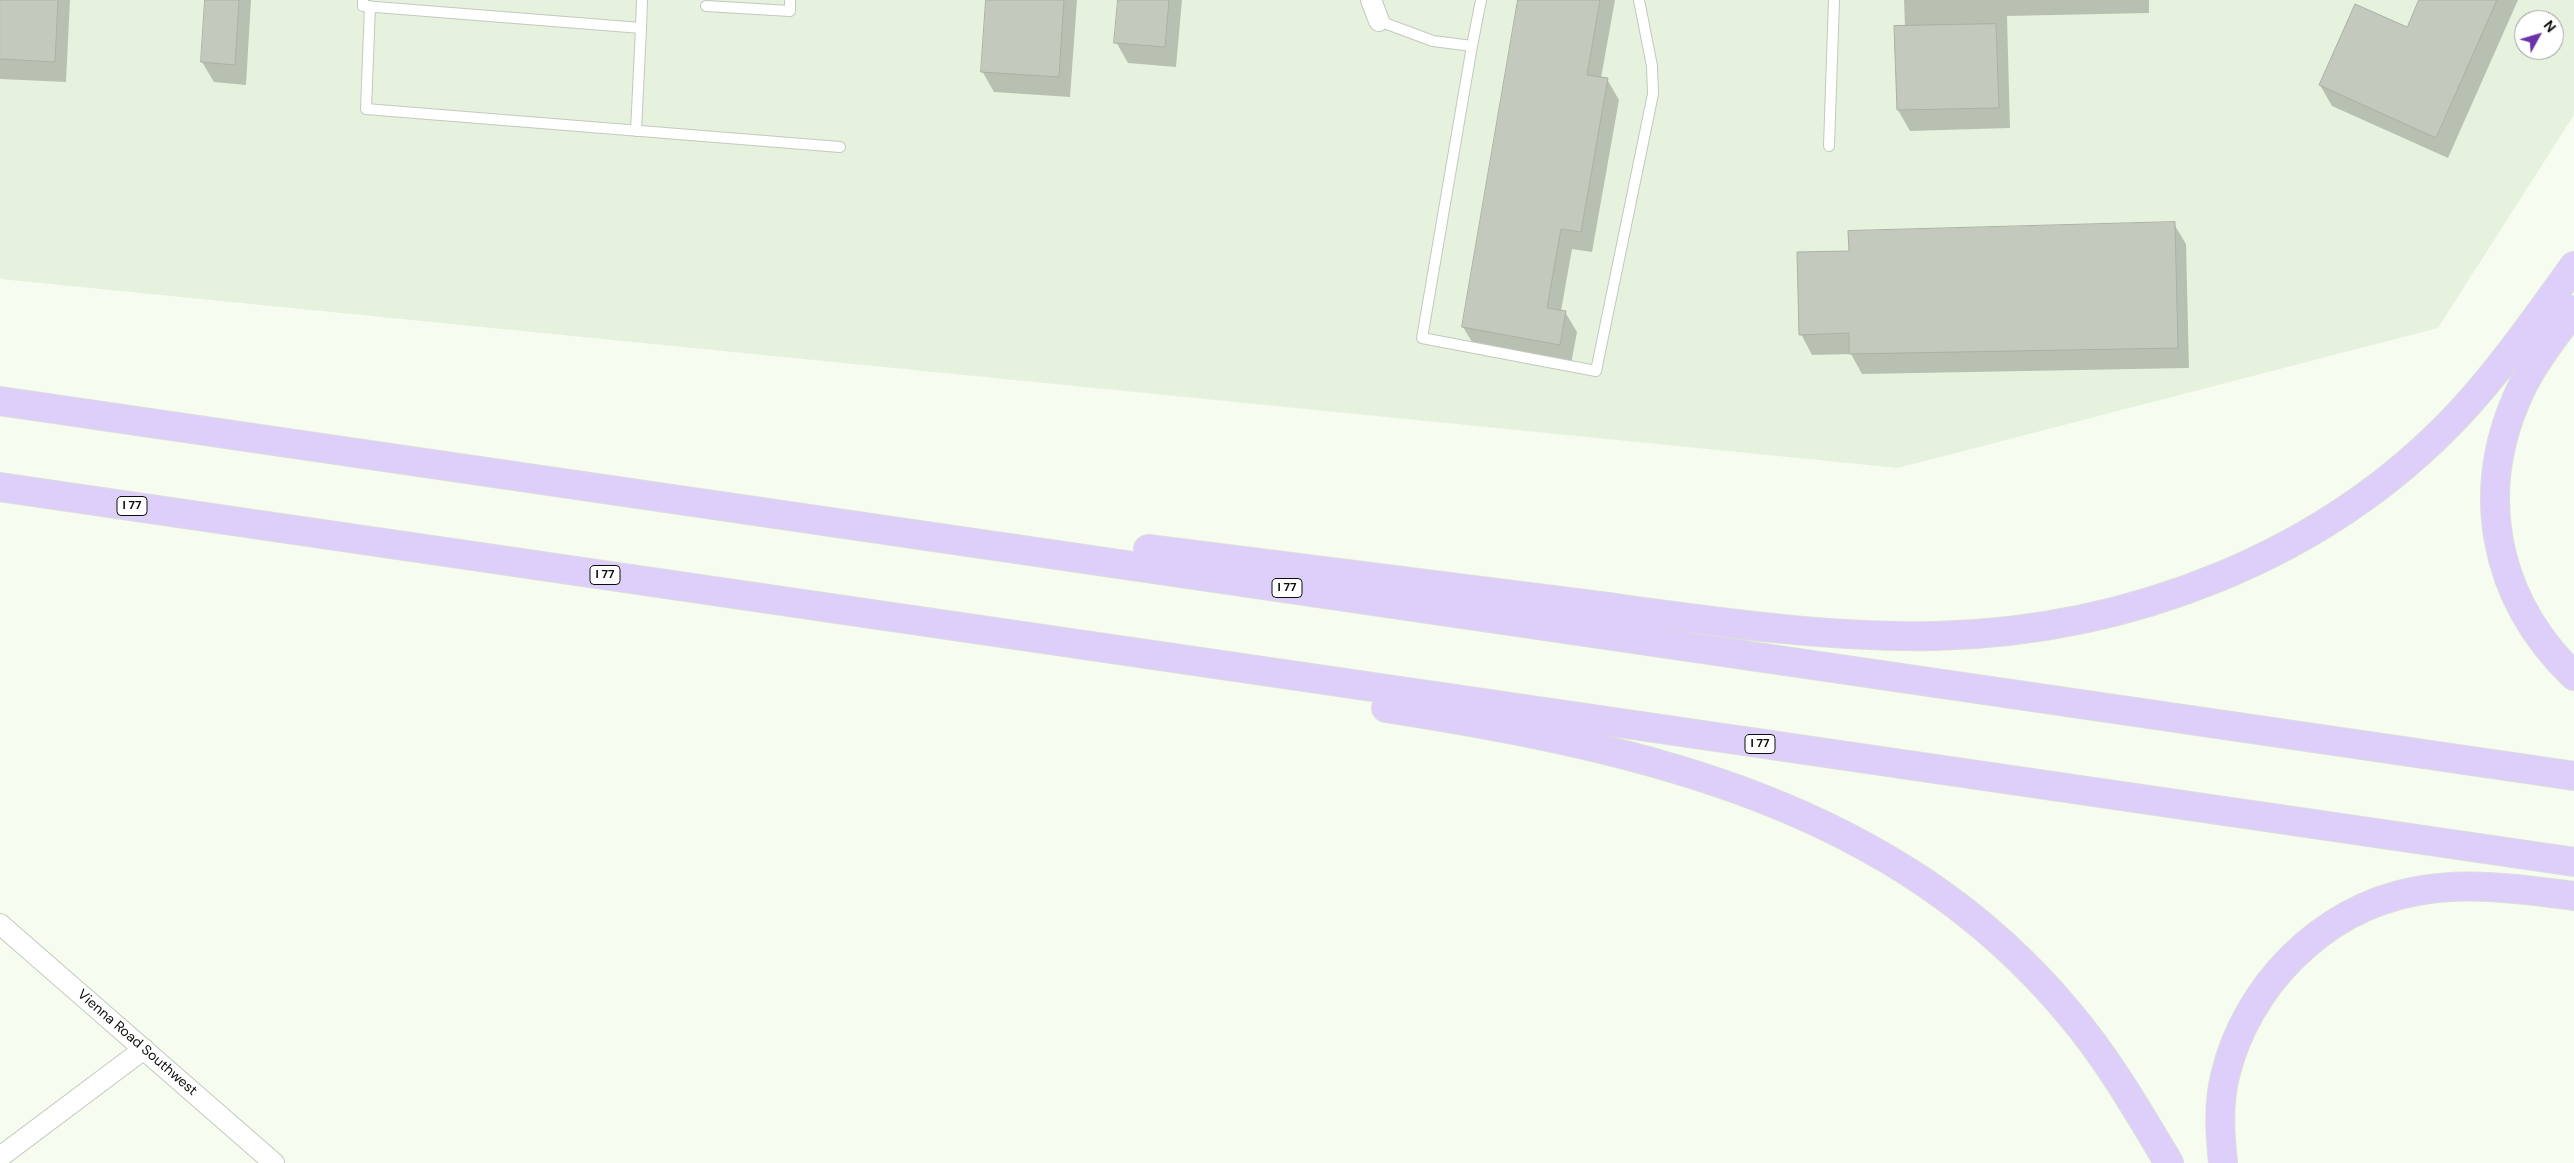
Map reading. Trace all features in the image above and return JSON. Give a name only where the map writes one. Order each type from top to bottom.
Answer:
[{"type":"highway","points":[[800,517],[1028,533],[1768,627],[1838,633],[1934,636],[2028,629],[2092,618],[2168,598],[2247,566],[2318,526],[2395,472],[2456,416],[2508,357],[2574,266]]},
{"type":"highway","points":[[2574,310],[2524,385],[2505,431],[2495,480],[2495,514],[2503,563],[2514,595],[2530,624],[2550,651],[2574,676]]},
{"type":"highway","points":[[2551,342],[2574,317]]},
{"type":"highway","name":"I 77","points":[[0,401],[2574,776]]},
{"type":"highway","name":"I 77","points":[[0,487],[2574,862]]},
{"type":"highway","points":[[946,625],[1040,656],[1474,722],[1572,740],[1714,780],[1792,810],[1867,846],[1907,870],[1942,894],[2009,950],[2067,1011],[2094,1044],[2169,1163]]},
{"type":"highway","points":[[2223,1163],[2220,1132],[2221,1102],[2225,1077],[2233,1048],[2247,1016],[2264,990],[2286,963],[2313,938],[2344,918],[2368,907],[2411,892],[2448,887],[2496,886],[2574,896]]},
{"type":"street","points":[[1372,0],[1379,22]]},
{"type":"street","name":"Vienna Road Southwest","points":[[0,924],[274,1163]]},
{"type":"street","points":[[0,1157],[144,1049]]},
{"type":"lane","points":[[636,131],[642,0]]},
{"type":"lane","points":[[706,6],[790,11],[790,0]]},
{"type":"lane","points":[[1481,0],[1422,338],[1596,371],[1653,94],[1652,66],[1639,0]]},
{"type":"lane","points":[[1829,146],[1834,0]]},
{"type":"lane","points":[[641,28],[367,3],[366,110],[840,147]]},
{"type":"lane","points":[[1379,22],[1433,41],[1472,46]]},
{"type":"shaded area","points":[[0,0],[2574,0],[2574,115],[2438,328],[1898,468],[0,279]]},
{"type":"building","points":[[0,0],[58,0],[55,62],[0,59]]},
{"type":"building","points":[[205,0],[239,0],[235,65],[201,62]]},
{"type":"building","points":[[986,0],[1064,0],[1059,77],[981,72]]},
{"type":"building","points":[[1118,0],[1169,0],[1165,47],[1114,43]]},
{"type":"building","points":[[1518,0],[1600,0],[1587,75],[1608,78],[1581,232],[1561,229],[1547,308],[1566,311],[1560,345],[1462,327]]},
{"type":"building","points":[[2419,0],[2497,0],[2436,138],[2319,85],[2355,4],[2407,27]]},
{"type":"building","points":[[1996,24],[1999,108],[1897,110],[1894,26]]},
{"type":"building","points":[[2175,222],[2178,348],[1849,354],[1849,333],[1799,335],[1797,252],[1849,251],[1848,231]]}]
